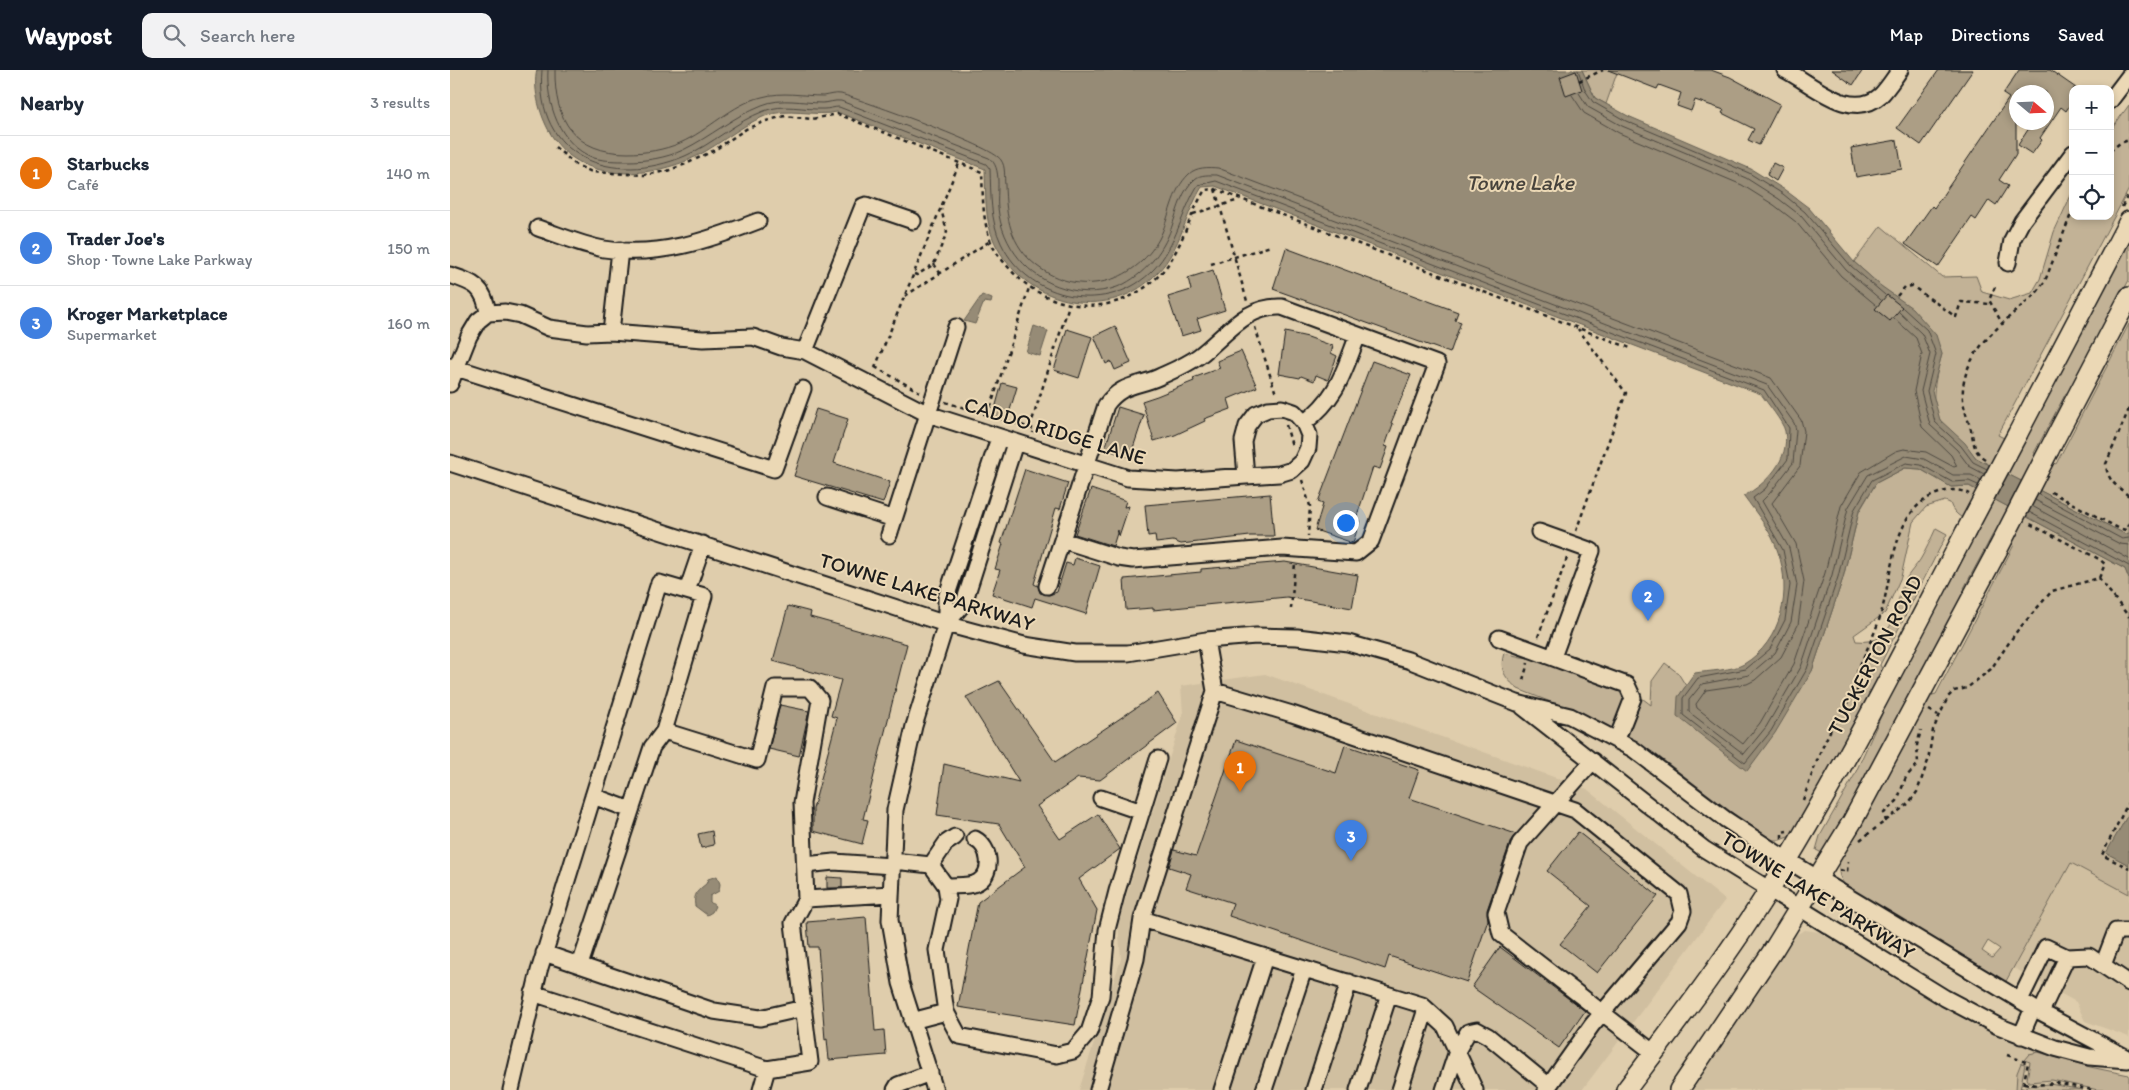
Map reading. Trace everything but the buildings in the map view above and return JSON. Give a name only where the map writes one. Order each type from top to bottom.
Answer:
[{"type":"main road","name":"TUCKERTON ROAD","points":[[1626,1090],[1716,969],[1787,860],[1852,747],[2129,221]]},
{"type":"main road","points":[[1679,1090],[1799,908],[1856,814],[1998,549],[2129,297]]},
{"type":"street","points":[[1785,70],[1841,103],[1862,106],[1881,95],[1900,70]]},
{"type":"street","points":[[2114,96],[2129,76]]},
{"type":"street","points":[[2008,263],[2012,240],[2022,222],[2069,158]]},
{"type":"street","points":[[805,351],[863,206],[866,204],[914,221]]},
{"type":"street","points":[[538,228],[604,249],[620,250],[676,248],[714,238],[758,221]]},
{"type":"street","points":[[611,332],[620,250]]},
{"type":"street","points":[[450,275],[474,283],[486,297],[488,313],[478,321],[469,336],[453,367],[450,384]]},
{"type":"street","points":[[1047,586],[1106,405],[1113,395],[1123,388],[1156,379],[1199,356],[1242,318],[1270,306],[1282,307],[1437,364],[1371,541],[1356,554],[1302,549],[1133,560],[1119,558],[1062,540]]},
{"type":"street","name":"CADDO RIDGE LANE","points":[[488,313],[505,312],[520,315],[549,328],[587,334],[611,332],[703,338],[753,337],[781,347],[805,351],[864,383],[1000,438],[1128,478],[1152,481],[1278,474],[1292,470],[1298,465]]},
{"type":"street","points":[[889,535],[956,327]]},
{"type":"street","points":[[1304,423],[1330,400],[1338,386],[1358,335]]},
{"type":"street","points":[[453,367],[774,469],[803,389]]},
{"type":"street","points":[[1246,476],[1243,441],[1247,426],[1256,414],[1268,409],[1280,408],[1294,412],[1304,423],[1309,436],[1308,448],[1298,465]]},
{"type":"street","points":[[936,1090],[901,983],[890,920],[895,810],[914,726],[946,624],[946,598],[1000,438]]},
{"type":"street","points":[[946,624],[964,602],[1015,443]]},
{"type":"street","name":"TOWNE LAKE PARKWAY","points":[[450,463],[946,624],[1024,645],[1075,653],[1128,653],[1206,640],[1264,636],[1297,637],[1348,643],[1408,660],[1517,703],[1570,716],[1617,739],[1663,770],[1725,819],[1787,860],[2037,1010],[2129,1060]]},
{"type":"street","points":[[826,497],[894,520]]},
{"type":"street","points":[[1539,532],[1592,551],[1553,657]]},
{"type":"street","points":[[687,591],[704,544]]},
{"type":"street","points":[[510,1090],[544,953],[659,583],[704,596],[664,731],[652,747],[580,965]]},
{"type":"street","points":[[1499,638],[1627,685],[1633,698],[1617,739]]},
{"type":"street","points":[[1098,1090],[1136,960],[1142,919],[1216,691],[1206,640]]},
{"type":"street","points":[[533,992],[768,1069],[810,1062],[793,923],[806,900],[802,803],[820,700],[810,688],[776,688],[757,760],[664,731]]},
{"type":"street","points":[[1216,691],[1310,720],[1576,810],[1680,894],[1683,911],[1679,922],[1592,1025],[1548,1088],[1488,1036],[1476,1030],[1468,1032],[1457,1051],[1444,1090]]},
{"type":"street","name":"TOWNE LAKE PARKWAY","points":[[1517,703],[1594,761],[1704,849],[1768,891],[1945,998],[2021,1036],[2089,1057],[2129,1060]]},
{"type":"street","points":[[931,865],[946,886],[948,899],[937,950],[946,1012],[959,1036],[1057,1055],[1074,1051],[1089,1032],[1101,996],[1107,930],[1116,891],[1158,759]]},
{"type":"street","points":[[1594,761],[1554,803],[1520,843],[1496,913],[1500,934],[1654,1053]]},
{"type":"street","points":[[593,796],[631,810]]},
{"type":"street","points":[[1101,798],[1142,812]]},
{"type":"street","points":[[931,865],[946,843],[955,837]]},
{"type":"street","points":[[946,886],[977,883],[983,877],[988,866],[988,853],[986,847],[975,839]]},
{"type":"street","points":[[805,866],[834,862],[931,865]]},
{"type":"street","points":[[806,900],[891,894]]},
{"type":"street","points":[[1142,919],[1422,1005],[1445,1026],[1475,1090]]},
{"type":"street","points":[[2102,965],[2116,931],[2129,931]]},
{"type":"street","points":[[2020,1000],[2046,947],[2067,957],[2089,956],[2129,983]]},
{"type":"street","points":[[544,953],[714,1011],[760,1018],[804,1008]]},
{"type":"street","points":[[1222,1090],[1265,957]]},
{"type":"street","points":[[2021,1036],[2067,957]]},
{"type":"street","points":[[1264,1090],[1304,969]]},
{"type":"street","points":[[1314,1090],[1349,982]]},
{"type":"street","points":[[1358,1090],[1389,995]]},
{"type":"street","points":[[1400,1090],[1426,1009]]},
{"type":"street","points":[[912,1021],[946,1012]]},
{"type":"street","points":[[761,1090],[768,1069]]},
{"type":"street","points":[[895,1090],[898,1085],[930,1074]]},
{"type":"path","points":[[1579,81],[1603,70]]},
{"type":"path","points":[[555,147],[576,165],[592,172],[644,175],[667,171],[686,164],[713,150],[746,129],[766,121],[784,116],[812,119],[838,114],[960,161],[982,172],[984,210],[990,241],[1003,261],[1029,288],[1050,300],[1087,307],[1103,305],[1141,291],[1169,263],[1180,245],[1205,190],[1215,189],[1633,349]]},
{"type":"path","points":[[2114,148],[2120,143],[2129,140]]},
{"type":"path","points":[[864,383],[875,368],[960,161]]},
{"type":"path","points":[[1215,189],[1310,506],[1291,609]]},
{"type":"path","points":[[1193,214],[1240,199]]},
{"type":"path","points":[[914,274],[917,275],[934,264],[947,232],[941,208]]},
{"type":"path","points":[[1985,459],[1975,450],[1963,401],[1963,391],[1972,357],[1983,342],[2045,280],[2069,219]]},
{"type":"path","points":[[904,297],[990,241]]},
{"type":"path","points":[[1211,264],[1271,246]]},
{"type":"path","points":[[934,264],[940,274]]},
{"type":"path","points":[[1897,296],[1904,287],[1912,286],[1956,317],[1961,302],[1990,304]]},
{"type":"path","points":[[1995,287],[1990,295],[1990,304],[2002,325]]},
{"type":"path","points":[[988,414],[1029,288]]},
{"type":"path","points":[[1030,428],[1069,305]]},
{"type":"path","points":[[1522,680],[1626,393],[1577,328]]},
{"type":"path","points":[[875,368],[913,387],[930,409],[951,403],[1034,429]]},
{"type":"path","points":[[2129,409],[2106,464],[2107,474],[2112,482],[2129,496]]},
{"type":"path","points":[[2051,492],[2118,528],[2126,530],[2129,523]]},
{"type":"path","points":[[2099,578],[2129,617]]},
{"type":"path","points":[[1929,710],[1938,715]]},
{"type":"path","points":[[2129,801],[2102,855],[2129,868]]},
{"type":"path","points":[[2007,1055],[2028,1063],[2022,1090]]},
{"type":"path","points":[[2024,1083],[2036,1085],[2056,1083],[2092,1090]]},
{"type":"shaded area","points":[[1582,70],[1618,70],[1606,104],[1595,98]]},
{"type":"shaded area","points":[[2129,105],[2129,189],[2114,217],[2114,130],[2114,126]]},
{"type":"shaded area","points":[[2069,200],[2069,220],[2112,220],[1998,435],[2020,446],[2129,236],[2129,280],[2069,394],[2066,393],[2034,453],[2056,464],[2129,324],[2129,533],[2125,534],[1976,458],[1945,426],[1937,414],[1934,389],[1942,354],[1881,286],[1854,262],[1881,226],[1942,277],[1976,276],[1982,292],[2009,300],[2032,293],[2040,279],[2054,232]]},
{"type":"shaded area","points":[[1905,468],[1920,469],[1951,487],[1969,486],[2125,569],[2129,579],[2129,813],[2107,853],[2129,865],[2129,894],[2071,863],[2005,983],[1847,887],[1841,879],[1839,869],[1841,856],[1929,696],[1936,694],[2014,545],[1993,534],[1964,588],[1966,589],[1831,843],[1822,853],[1816,850],[1820,836],[1854,776],[1900,674],[1952,574],[1955,575],[1979,527],[1958,515],[1950,503],[1945,501],[1926,507],[1913,522],[1901,577],[1885,613],[1854,635],[1856,641],[1870,641],[1880,637],[1887,630],[1892,621],[1906,579],[1920,560],[1936,528],[1947,534],[1880,665],[1883,671],[1843,747],[1791,836],[1780,840],[1768,840],[1654,753],[1601,722],[1518,689],[1504,673],[1502,664],[1504,653],[1521,657],[1556,660],[1617,679],[1651,705],[1652,681],[1665,663],[1678,673],[1686,686],[1678,697],[1812,671],[1843,578],[1859,512],[1876,483]],"holes":[[[1988,941],[2000,949],[1992,958],[1982,951]]]},
{"type":"shaded area","points":[[1265,674],[1587,789],[1725,900],[1582,1090],[1079,1090],[1121,959],[1118,923],[1183,714],[1181,686]]},
{"type":"shaded area","points":[[2071,863],[2129,894],[2129,1037],[2085,1021],[2076,1002],[2014,968]]},
{"type":"shaded area","points":[[1805,930],[1819,932],[1963,1018],[2001,1037],[2084,1066],[2129,1075],[2129,1090],[1691,1090],[1790,942],[1795,935]]},
{"type":"shaded area","points":[[2038,1052],[2090,1067],[2129,1075],[2129,1090],[2098,1090],[2052,1080],[2029,1082],[2027,1079],[2030,1062],[2024,1060],[2029,1054]]},
{"type":"shaded area","points":[[2021,1063],[2025,1064],[2020,1090],[2016,1090],[2017,1073]]},
{"type":"shaded area","points":[[2050,1084],[2083,1090],[2024,1090],[2027,1086]]},
{"type":"water","name":"Towne Lake","points":[[537,70],[1582,70],[1595,98],[1628,116],[1751,169],[1785,190],[1809,208],[1854,262],[1881,286],[1912,308],[1936,335],[1942,354],[1932,391],[1940,420],[1965,443],[1976,458],[2125,534],[2129,533],[2129,579],[2125,569],[1969,486],[1951,487],[1920,469],[1905,468],[1876,483],[1859,511],[1843,578],[1812,671],[1775,733],[1747,771],[1677,716],[1678,697],[1695,673],[1728,669],[1744,664],[1757,654],[1767,642],[1775,629],[1780,614],[1784,583],[1778,552],[1768,530],[1744,496],[1753,491],[1775,470],[1784,452],[1786,442],[1784,427],[1761,394],[1215,186],[1202,187],[1191,208],[1178,242],[1166,263],[1139,288],[1118,298],[1095,302],[1072,301],[1050,295],[1029,283],[1011,267],[997,247],[988,219],[985,169],[837,112],[782,112],[765,116],[745,126],[716,145],[686,161],[650,171],[613,172],[595,168],[578,161],[564,151],[552,136],[538,104]]},
{"type":"water","points":[[982,295],[992,299],[991,303],[984,302],[975,324],[964,321]]},
{"type":"water","points":[[1034,326],[1048,331],[1040,356],[1026,352]]},
{"type":"water","points":[[2129,813],[2129,865],[2106,853]]},
{"type":"water","points":[[717,876],[720,884],[719,891],[710,896],[710,902],[715,906],[712,912],[707,915],[695,906],[695,895],[706,884],[708,879]]},
{"type":"place","name":"Trader Joe's","points":[[1648,621]]},
{"type":"place","name":"Starbucks","points":[[1240,792]]},
{"type":"place","name":"Kroger Marketplace","points":[[1351,861]]}]
